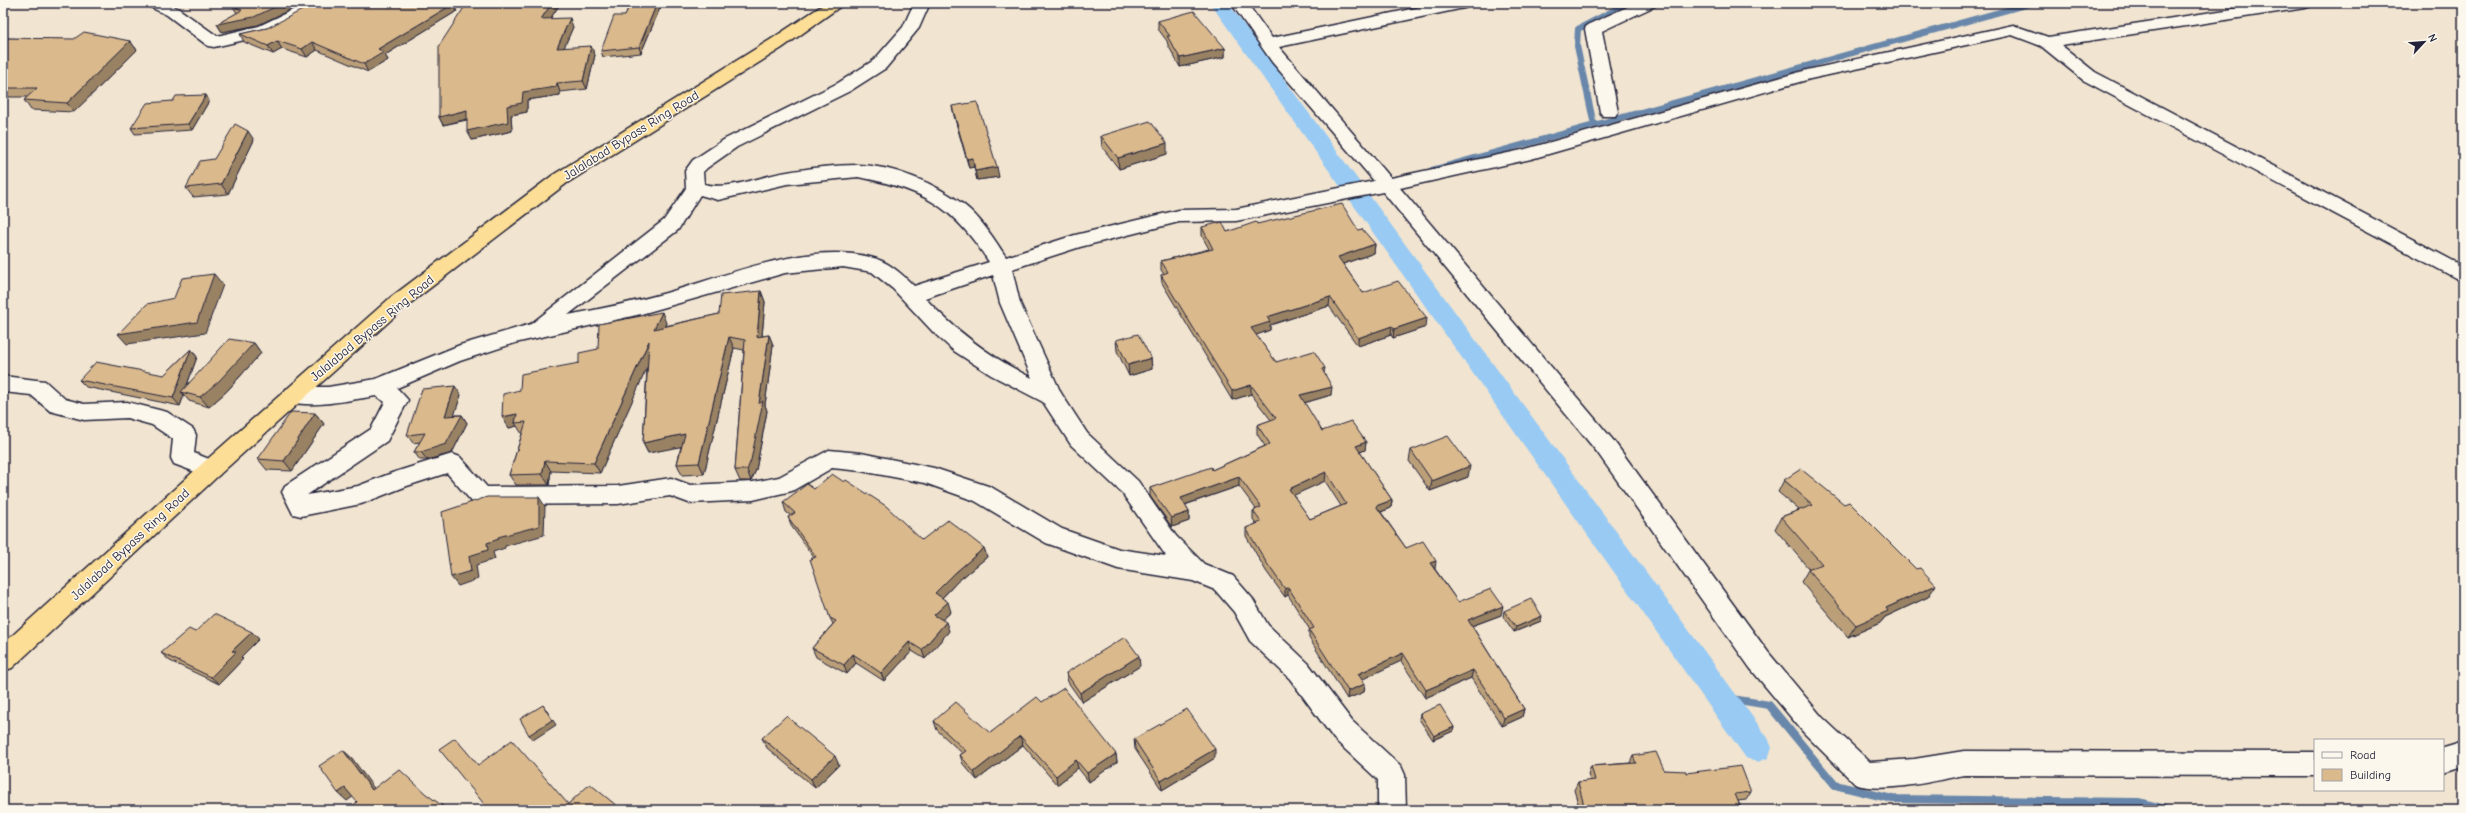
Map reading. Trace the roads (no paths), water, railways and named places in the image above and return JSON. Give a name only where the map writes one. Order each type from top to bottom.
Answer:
[{"type":"highway","name":"Jalalabad Bypass Ring Road","points":[[3,660],[211,469],[397,303],[560,179],[776,44],[837,3]]},
{"type":"street","points":[[154,3],[173,12],[214,42],[265,30],[320,3]]},
{"type":"street","points":[[534,330],[671,225],[695,188],[694,171],[706,160],[731,143],[844,87],[880,64],[912,28],[922,3]]},
{"type":"street","points":[[1239,3],[1268,44],[1388,185],[1605,446],[1759,660],[1813,725],[1865,775],[1914,772],[1964,763],[2314,764]]},
{"type":"street","points":[[1268,44],[1464,3]]},
{"type":"street","points":[[1609,112],[1592,29],[1649,3]]},
{"type":"street","points":[[2047,42],[2305,3]]},
{"type":"street","points":[[910,295],[1001,264],[1074,242],[1179,216],[1236,215],[1388,185],[1524,155],[1807,75],[2013,30],[2047,42],[2090,76],[2463,276]]},
{"type":"street","points":[[695,188],[718,194],[787,178],[858,171],[891,177],[922,187],[958,210],[984,239],[1001,264],[1010,303],[1051,396],[1079,439],[1130,487],[1168,543],[1195,571]]},
{"type":"street","points":[[294,395],[328,395],[380,387],[422,367],[497,340],[534,330],[641,307],[792,264],[839,261],[869,263],[895,280],[948,335],[969,352],[1022,383],[1051,396]]},
{"type":"street","points":[[3,384],[36,387],[58,405],[84,412],[127,410],[159,418],[185,435],[182,458],[211,469]]},
{"type":"street","points":[[380,387],[397,400],[379,435],[294,492],[301,507],[361,495],[400,479],[452,463],[481,496],[542,494],[618,495],[671,487],[689,494],[754,491],[784,484],[829,459],[926,474],[983,494],[1054,536],[1118,559],[1195,571],[1224,583],[1243,605],[1259,632],[1299,671],[1343,730],[1391,775],[1392,810]]},
{"type":"street","points":[[2444,760],[2463,754]]},
{"type":"waterway","points":[[1219,3],[1757,748]]},
{"type":"waterway","points":[[1594,125],[1577,46],[1578,29],[1628,3]]},
{"type":"waterway","points":[[1594,125],[2032,3]]},
{"type":"waterway","points":[[1432,170],[1594,125]]},
{"type":"waterway","points":[[1720,697],[1769,705],[1835,785],[1892,799],[2140,802],[2169,810]]}]
